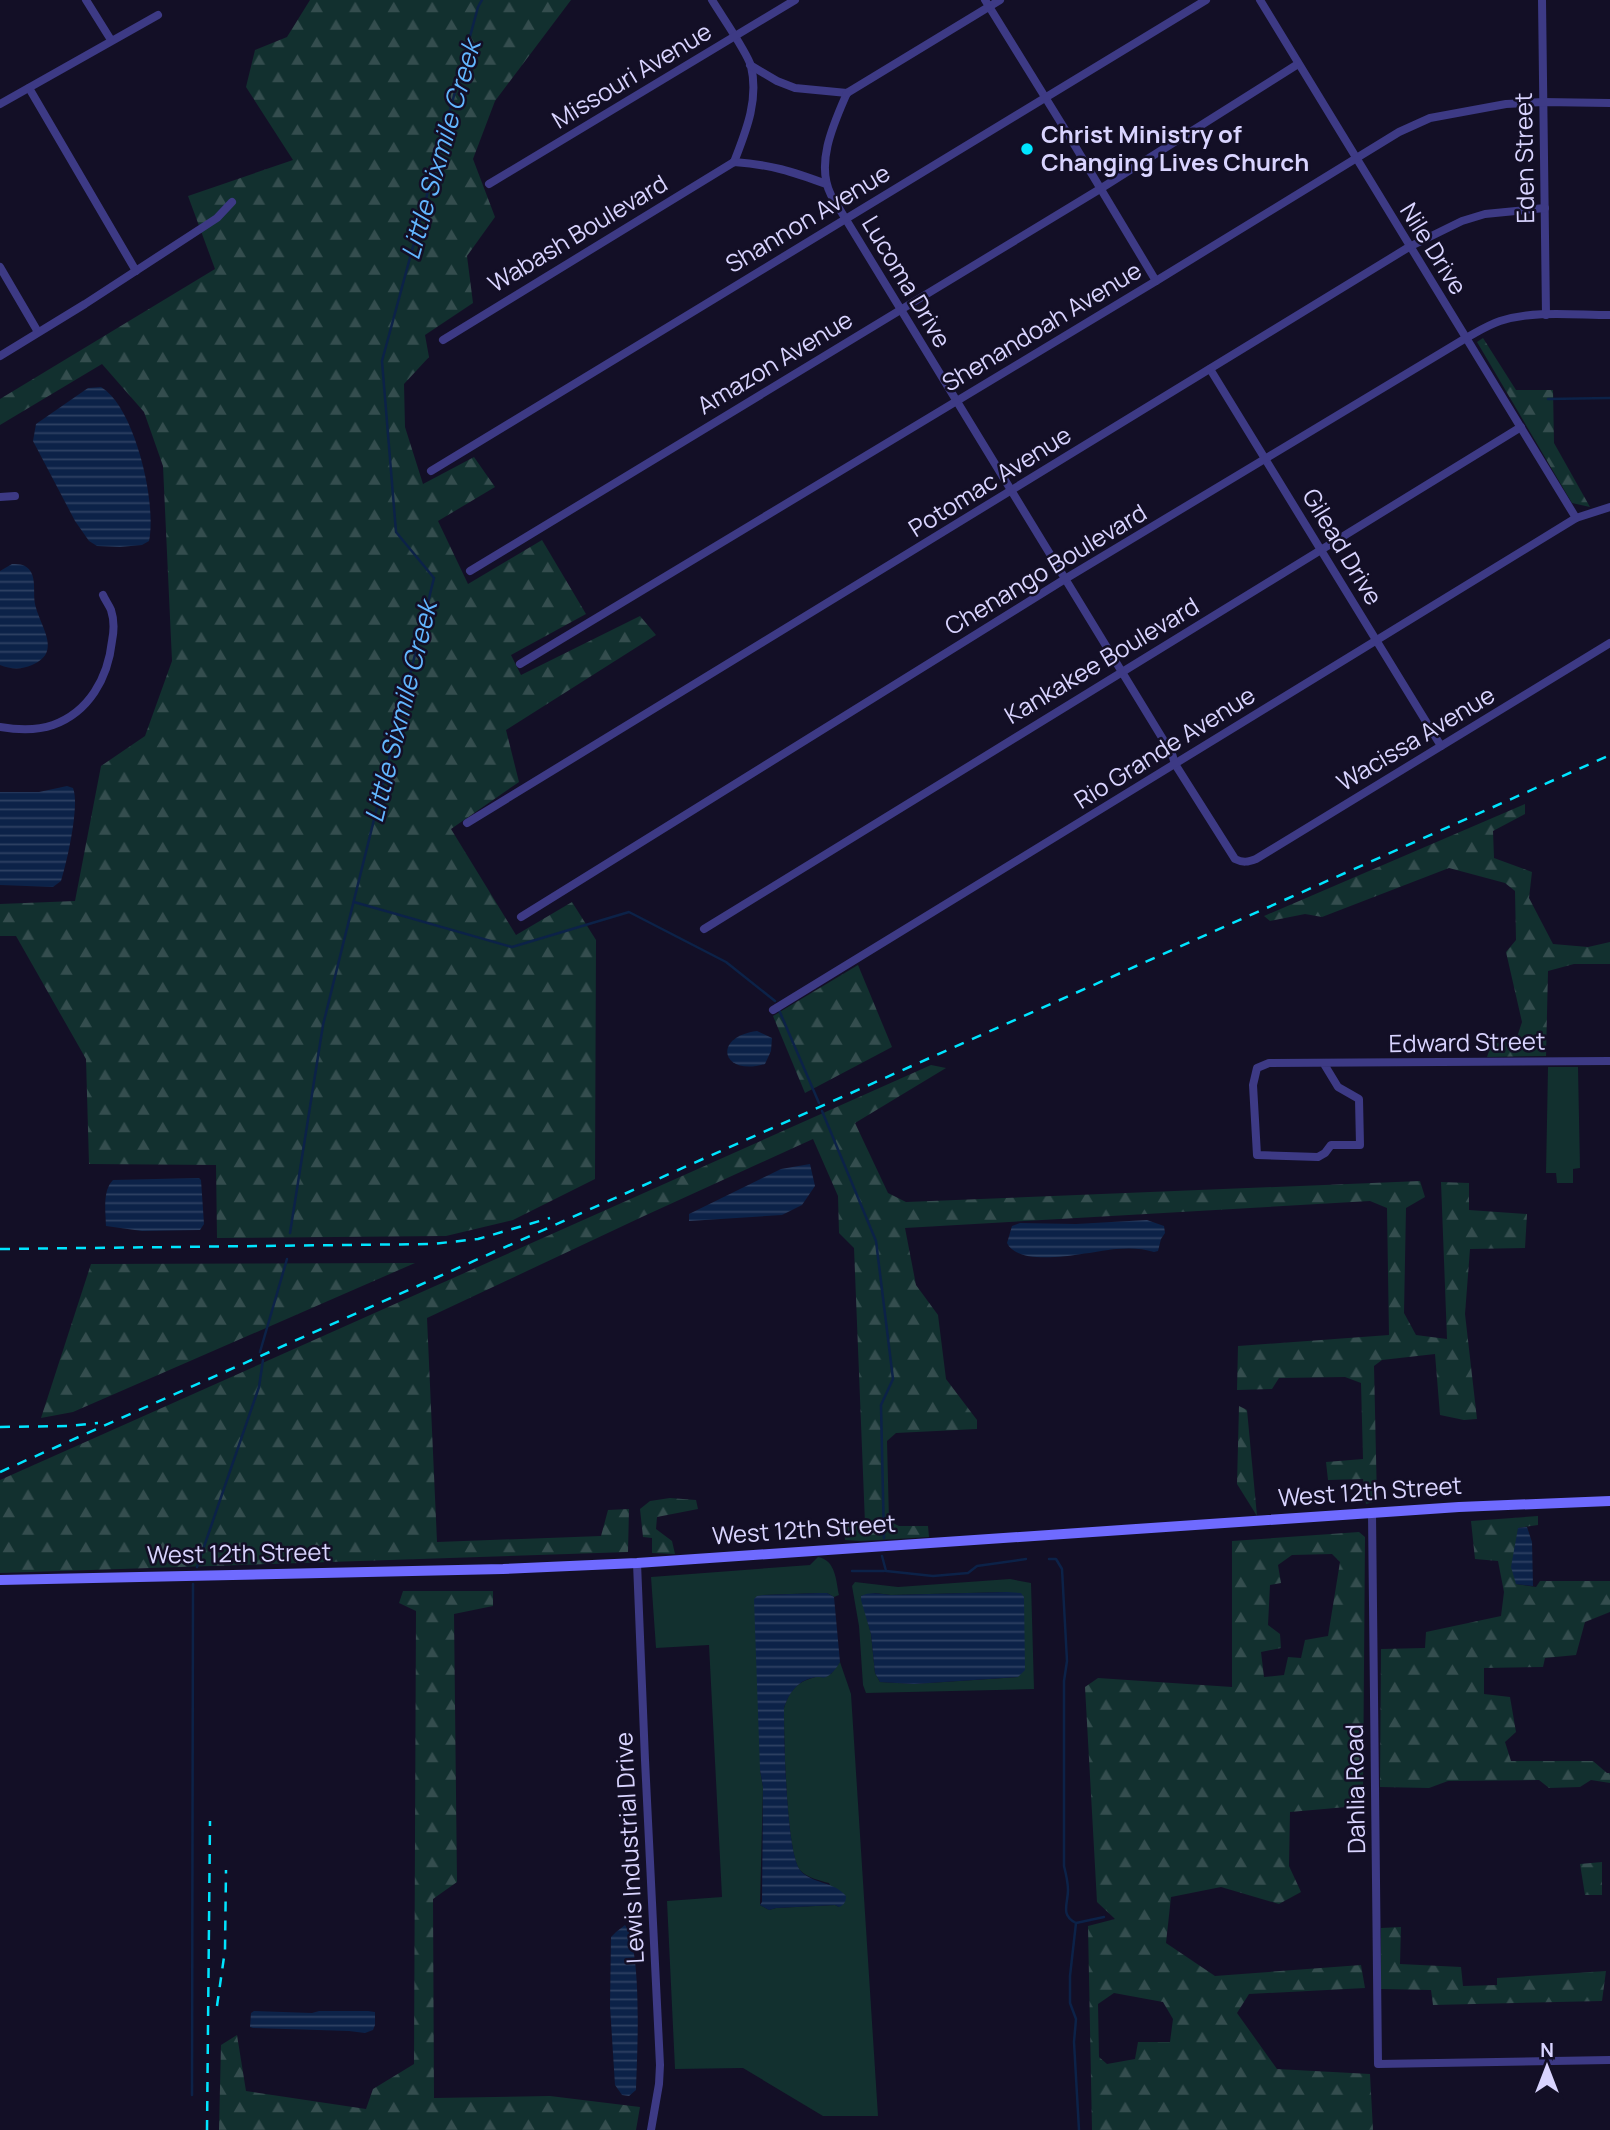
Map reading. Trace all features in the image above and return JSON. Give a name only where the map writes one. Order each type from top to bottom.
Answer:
[{"type":"street","points":[[86,0],[111,40]]},
{"type":"street","points":[[712,0],[750,65],[753,98],[750,117],[734,162],[777,167],[825,184],[827,150],[847,93],[987,3],[1000,0]]},
{"type":"street","name":"Missouri Avenue","points":[[489,184],[796,0]]},
{"type":"street","name":"Shannon Avenue","points":[[431,471],[1206,0]]},
{"type":"street","name":"Nile Drive","points":[[1260,0],[1576,518]]},
{"type":"street","name":"Eden Street","points":[[1542,0],[1546,315]]},
{"type":"street","points":[[987,3],[1156,281]]},
{"type":"street","points":[[0,104],[158,15]]},
{"type":"street","name":"Amazon Avenue","points":[[470,572],[1100,189],[1298,64]]},
{"type":"street","points":[[750,65],[795,88],[847,93]]},
{"type":"street","points":[[29,88],[136,271]]},
{"type":"street","name":"Shenandoah Avenue","points":[[520,664],[1399,132],[1430,118],[1506,104],[1610,103]]},
{"type":"street","name":"Wabash Boulevard","points":[[443,340],[734,162]]},
{"type":"street","name":"Lucoma Drive","points":[[825,184],[1172,754],[1175,764],[1231,855],[1240,862]]},
{"type":"street","points":[[0,356],[217,218],[232,202]]},
{"type":"street","name":"Potomac Avenue","points":[[467,823],[1409,247],[1452,225],[1485,214],[1545,208]]},
{"type":"street","points":[[0,267],[38,332]]},
{"type":"street","name":"Chenango Boulevard","points":[[521,917],[1065,579],[1466,338],[1499,321],[1528,315],[1610,315]]},
{"type":"street","name":"Gilead Drive","points":[[1210,369],[1441,746]]},
{"type":"street","name":"Kankakee Boulevard","points":[[704,929],[1521,427]]},
{"type":"street","points":[[0,497],[15,496]]},
{"type":"street","name":"Rio Grande Avenue","points":[[773,1010],[1576,518],[1610,507]]},
{"type":"street","points":[[0,727],[38,729],[53,725],[82,708],[93,695],[106,670],[114,631],[112,611],[103,595]]},
{"type":"street","name":"Wacissa Avenue","points":[[1240,862],[1256,859],[1610,643]]},
{"type":"street","name":"Edward Street","points":[[1324,1064],[1338,1087],[1359,1099],[1360,1145],[1331,1145],[1318,1157],[1257,1155],[1253,1085],[1257,1068],[1269,1063],[1610,1061]]},
{"type":"street","name":"West 12th Street","points":[[0,1580],[477,1570],[638,1563],[1459,1507],[1610,1501]]},
{"type":"street","name":"Dahlia Road","points":[[1373,1513],[1378,2064],[1610,2060]]},
{"type":"street","name":"Lewis Industrial Drive","points":[[638,1563],[660,2065],[651,2130]]},
{"type":"green space","points":[[310,0],[571,0],[495,101],[473,159],[495,217],[467,256],[473,303],[425,335],[429,357],[404,384],[405,427],[423,484],[474,457],[495,487],[438,521],[468,584],[542,540],[586,614],[511,655],[521,675],[640,616],[656,635],[506,730],[519,782],[451,829],[516,935],[572,902],[596,940],[595,1179],[513,1220],[446,1236],[217,1238],[216,1165],[89,1164],[86,1059],[16,936],[0,936],[0,904],[75,901],[101,766],[145,736],[172,661],[163,466],[144,412],[102,364],[0,425],[0,399],[215,269],[188,196],[293,160],[246,87],[255,50],[287,37]]},
{"type":"green space","points":[[1483,338],[1516,390],[1553,390],[1554,443],[1590,507],[1572,503],[1477,342]]},
{"type":"green space","points":[[1525,804],[1525,814],[1493,831],[1494,858],[1532,872],[1529,898],[1553,944],[1588,947],[1610,942],[1610,964],[1574,964],[1548,971],[1546,1056],[1487,1057],[1491,1045],[1517,1037],[1522,1022],[1506,952],[1516,940],[1515,891],[1505,883],[1449,868],[1322,917],[1305,914],[1270,921],[1264,916]]},
{"type":"green space","points":[[858,965],[892,1047],[805,1093],[773,1016]]},
{"type":"green space","points":[[931,1065],[946,1068],[855,1123],[888,1193],[906,1202],[1420,1181],[1425,1197],[1406,1208],[1404,1313],[1416,1335],[1447,1339],[1441,1182],[1469,1183],[1469,1210],[1527,1214],[1525,1248],[1470,1249],[1465,1314],[1477,1419],[1464,1420],[1440,1415],[1435,1354],[1382,1360],[1374,1366],[1377,1501],[1366,1504],[1363,1479],[1328,1480],[1326,1462],[1363,1459],[1361,1383],[1345,1377],[1279,1378],[1272,1389],[1237,1390],[1238,1346],[1389,1335],[1387,1208],[1370,1201],[905,1228],[916,1285],[938,1315],[946,1379],[977,1420],[977,1429],[896,1433],[887,1441],[889,1521],[899,1526],[928,1526],[929,1537],[845,1540],[844,1528],[865,1523],[854,1248],[839,1233],[838,1196],[813,1139],[427,1318],[437,1542],[601,1536],[608,1510],[629,1509],[628,1552],[0,1573],[0,1480]]},
{"type":"green space","points":[[1548,1067],[1578,1067],[1580,1168],[1573,1169],[1573,1183],[1557,1183],[1556,1173],[1546,1173]]},
{"type":"green space","points":[[415,1263],[73,1412],[41,1418],[91,1264]]},
{"type":"green space","points":[[1239,1406],[1247,1410],[1257,1516],[1237,1484]]},
{"type":"green space","points":[[670,1498],[696,1500],[698,1509],[657,1517],[656,1529],[672,1541],[675,1554],[652,1553],[652,1538],[643,1537],[640,1509],[650,1501]]},
{"type":"green space","points":[[1538,1516],[1538,1525],[1518,1528],[1516,1584],[1536,1587],[1540,1581],[1610,1581],[1610,1612],[1585,1622],[1576,1655],[1545,1658],[1543,1667],[1484,1668],[1484,1694],[1510,1697],[1516,1732],[1505,1742],[1511,1761],[1593,1761],[1610,1773],[1610,1783],[1591,1780],[1580,1787],[1549,1788],[1539,1780],[1448,1781],[1429,1788],[1380,1787],[1381,1649],[1425,1648],[1426,1632],[1501,1616],[1504,1592],[1498,1561],[1475,1559],[1471,1521]]},
{"type":"green space","points":[[1359,1532],[1365,1537],[1363,1793],[1358,1806],[1290,1812],[1289,1866],[1301,1892],[1279,1904],[1221,1887],[1171,1897],[1166,1943],[1215,1976],[1361,1965],[1365,1988],[1249,1994],[1237,2013],[1277,2069],[1370,2074],[1373,2130],[1092,2130],[1088,1926],[1115,1919],[1097,1902],[1085,1687],[1098,1678],[1232,1687],[1232,1541]],"holes":[[[1332,1554],[1340,1562],[1328,1636],[1305,1640],[1301,1658],[1288,1657],[1284,1675],[1264,1677],[1261,1652],[1281,1648],[1280,1634],[1268,1625],[1270,1585],[1281,1583],[1278,1565],[1292,1555]],[[1114,1993],[1163,2002],[1173,2019],[1170,2042],[1138,2042],[1135,2059],[1107,2064],[1099,2057],[1098,2004]]]},
{"type":"green space","points":[[818,1557],[832,1567],[839,1595],[763,1595],[760,1905],[769,1910],[835,1905],[839,1907],[829,1883],[800,1870],[795,1859],[787,1793],[784,1708],[796,1687],[814,1677],[831,1674],[840,1662],[851,1694],[878,2116],[823,2116],[743,2068],[675,2069],[667,1901],[722,1897],[709,1645],[656,1648],[651,1577],[810,1565]]},
{"type":"green space","points":[[1010,1579],[1031,1583],[1034,1689],[866,1693],[852,1586],[855,1582],[898,1587]],"holes":[[[1007,1592],[1018,1677],[914,1684],[880,1682],[875,1673],[871,1634],[861,1596],[875,1593],[891,1595]]]},
{"type":"green space","points":[[403,1591],[493,1591],[493,1606],[454,1614],[457,1882],[433,1899],[434,2098],[550,2096],[640,2107],[636,2130],[219,2130],[221,2045],[237,2035],[246,2091],[366,2109],[373,2089],[414,2064],[416,1611],[399,1603]]},
{"type":"green space","points":[[1602,1862],[1602,1895],[1585,1895],[1580,1864]]},
{"type":"green space","points":[[1401,1927],[1400,1964],[1461,1967],[1463,1986],[1497,1985],[1497,1978],[1606,1971],[1602,2001],[1433,2005],[1431,1990],[1381,1989],[1381,1928]]},
{"type":"water","points":[[101,387],[124,414],[141,458],[150,504],[151,525],[149,541],[142,545],[97,546],[89,541],[75,521],[33,441],[36,424],[88,388]]},
{"type":"water","points":[[12,564],[25,566],[31,572],[35,604],[48,646],[41,660],[20,668],[0,665],[0,571]]},
{"type":"water","points":[[67,786],[73,788],[75,807],[61,881],[53,887],[0,885],[0,792],[39,792]]},
{"type":"water","points":[[757,1031],[772,1038],[771,1051],[765,1064],[750,1067],[731,1061],[728,1048],[733,1041]]},
{"type":"water","points":[[810,1164],[815,1186],[802,1205],[782,1215],[689,1221],[689,1214],[781,1169]]},
{"type":"water","points":[[199,1178],[204,1224],[200,1230],[142,1231],[106,1226],[106,1196],[113,1180]]},
{"type":"water","points":[[1147,1220],[1164,1226],[1165,1233],[1158,1251],[1121,1249],[1041,1257],[1026,1256],[1014,1251],[1007,1243],[1012,1226],[1020,1223],[1076,1224]]},
{"type":"water","points":[[1527,1527],[1532,1542],[1533,1586],[1516,1584],[1511,1567],[1518,1528]]},
{"type":"water","points":[[827,1593],[834,1597],[840,1662],[826,1677],[811,1678],[800,1683],[789,1697],[784,1708],[785,1766],[792,1841],[800,1870],[810,1878],[841,1891],[846,1900],[839,1907],[835,1905],[769,1910],[760,1905],[763,1787],[760,1770],[754,1599],[763,1595]]},
{"type":"water","points":[[872,1593],[891,1595],[1021,1593],[1024,1597],[1025,1670],[1018,1677],[914,1684],[880,1682],[875,1673],[871,1634],[861,1596]]},
{"type":"water","points":[[625,1925],[631,1938],[638,2004],[636,2090],[629,2096],[622,2095],[615,2085],[610,2006],[611,1937]]},
{"type":"water","points":[[368,2011],[375,2012],[375,2025],[373,2030],[365,2033],[253,2028],[250,2027],[251,2013]]},
{"type":"waterway","name":"Little Sixmile Creek","points":[[290,1233],[323,1025],[434,578],[396,532],[382,361],[482,0]]},
{"type":"waterway","points":[[1548,399],[1610,398]]},
{"type":"waterway","points":[[354,902],[512,947],[629,912],[726,962],[775,1001]]},
{"type":"waterway","points":[[779,1010],[819,1103]]},
{"type":"waterway","points":[[822,1111],[876,1241],[893,1379],[881,1405],[884,1538]]},
{"type":"waterway","points":[[260,1352],[287,1259]]},
{"type":"waterway","points":[[197,1567],[259,1387],[263,1360]]},
{"type":"waterway","points":[[882,1556],[886,1571],[933,1576],[968,1573],[977,1566],[1026,1559]]},
{"type":"waterway","points":[[1049,1559],[1056,1559],[1062,1569],[1067,1661],[1064,1681],[1064,1866],[1068,1887],[1066,1913],[1076,1923],[1070,2003],[1076,2019],[1074,2042],[1079,2130]]},
{"type":"waterway","points":[[852,1571],[884,1571]]},
{"type":"waterway","points":[[192,2095],[193,1584]]},
{"type":"waterway","points":[[1076,1923],[1104,1917]]},
{"type":"railway","points":[[0,1472],[1610,755]]},
{"type":"railway","points":[[0,1249],[432,1244],[478,1239],[550,1218]]},
{"type":"railway","points":[[0,1427],[98,1423]]},
{"type":"railway","points":[[207,2130],[210,1821]]},
{"type":"railway","points":[[217,2006],[225,1950],[226,1870]]},
{"type":"place","name":"Christ Ministry of Changing Lives Church","points":[[1027,149]]}]
